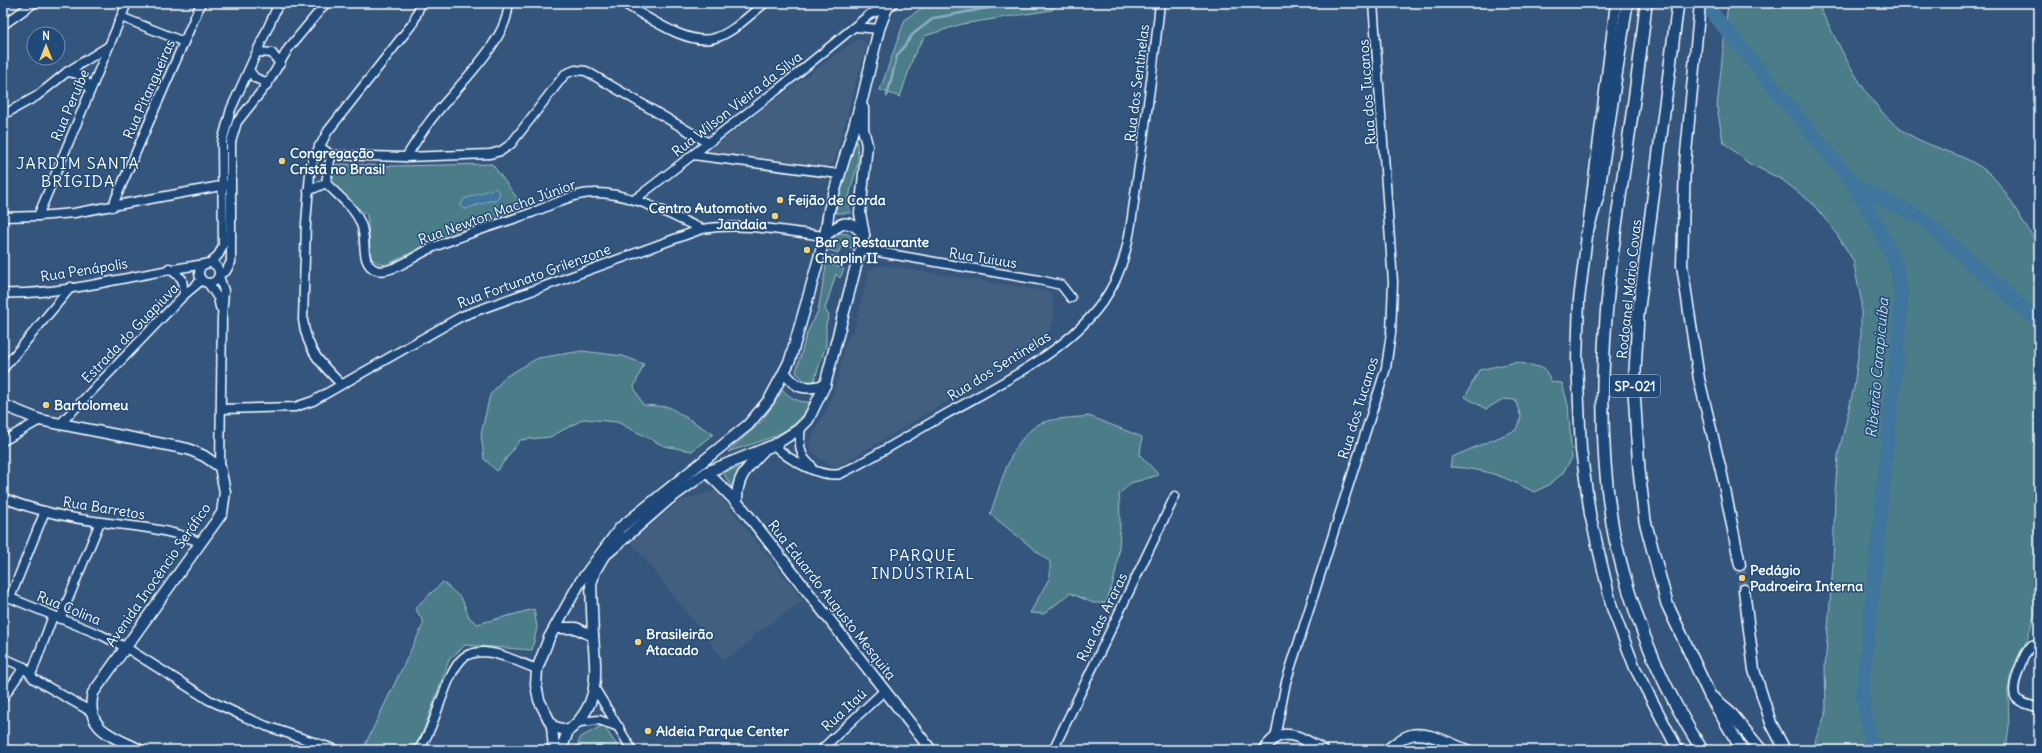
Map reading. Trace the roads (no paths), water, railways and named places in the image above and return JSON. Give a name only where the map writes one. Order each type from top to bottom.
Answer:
[{"type":"highway","points":[[1586,235],[1598,196],[1628,3]]},
{"type":"highway","name":"Rodoanel Mário Covas","points":[[1646,3],[1640,71],[1609,283],[1604,386],[1605,459],[1613,530],[1639,621],[1654,662],[1681,716],[1702,750]]},
{"type":"highway","name":"Rodoanel Mário Covas","points":[[1678,3],[1638,315],[1634,391],[1639,470],[1645,521],[1667,604],[1710,696],[1742,750]]},
{"type":"highway","points":[[1710,696],[1729,711],[1761,750]]},
{"type":"main road","points":[[1616,3],[1579,300],[1577,360],[1581,450],[1590,514],[1604,577],[1615,616],[1649,696],[1678,750]]},
{"type":"main road","points":[[554,750],[552,726],[540,700],[536,685],[537,669],[542,651],[580,582],[620,528],[748,425],[769,400],[784,372],[792,352],[825,236],[839,174],[863,96],[879,29],[890,6]]},
{"type":"main road","points":[[1700,6],[1685,164],[1682,264],[1699,379],[1722,475],[1740,566]]},
{"type":"main road","points":[[560,750],[568,731],[579,722],[588,708],[594,687],[595,662],[591,584],[594,571],[603,557],[668,500],[707,472],[774,444],[801,427],[814,410],[825,385],[864,235],[860,213],[867,145],[863,129],[863,96]]},
{"type":"main road","points":[[825,236],[838,224],[848,223],[857,227],[864,235]]},
{"type":"main road","points":[[784,372],[791,381],[801,388],[811,389],[825,385]]},
{"type":"main road","points":[[3,405],[40,420],[188,449],[204,456],[220,467]]},
{"type":"main road","points":[[737,502],[736,489],[740,478],[764,449]]},
{"type":"main road","name":"Avenida Inocêncio Seráfico","points":[[90,711],[96,689],[222,513],[225,492],[220,467]]},
{"type":"main road","name":"Rua Eduardo Augusto Mesquita","points":[[707,472],[737,502],[931,750]]},
{"type":"main road","points":[[1744,590],[1754,670],[1771,723],[1785,750]]},
{"type":"main road","points":[[555,628],[576,628],[593,636]]},
{"type":"main road","points":[[90,711],[93,719],[102,730],[140,750]]},
{"type":"main road","points":[[552,726],[568,731]]},
{"type":"main road","points":[[1263,750],[1275,738],[1291,735],[1302,738],[1323,750]]},
{"type":"main road","points":[[1387,750],[1402,739],[1411,735],[1420,735],[1467,750]]},
{"type":"street","points":[[3,25],[34,3]]},
{"type":"street","name":"Rua Peruíbe","points":[[38,216],[127,3]]},
{"type":"street","name":"Rua Pitangueiras","points":[[112,207],[201,3]]},
{"type":"street","points":[[222,317],[218,298],[205,281],[200,271],[219,254],[222,245],[222,142],[231,109],[250,70],[279,3]]},
{"type":"street","points":[[3,217],[38,216],[112,207],[222,185],[231,190],[231,142],[237,122],[268,83],[288,49],[326,3]]},
{"type":"street","points":[[342,384],[316,357],[309,346],[305,335],[303,314],[308,191],[313,159],[328,131],[413,23],[421,3]]},
{"type":"street","points":[[406,157],[430,121],[494,42],[508,16],[508,3]]},
{"type":"street","points":[[623,3],[681,35],[704,41],[715,38],[732,29],[765,3]]},
{"type":"street","name":"Rua dos Sentinelas","points":[[774,444],[783,455],[818,471],[834,475],[851,468],[1027,367],[1068,337],[1101,302],[1113,284],[1121,267],[1130,227],[1147,114],[1160,3]]},
{"type":"street","name":"Rua dos Tucanos","points":[[1275,738],[1286,682],[1386,368],[1391,334],[1393,282],[1373,3]]},
{"type":"street","name":"Rua Wilson Vieira da Silva","points":[[634,200],[856,28],[870,14],[890,6]]},
{"type":"street","points":[[121,17],[184,42]]},
{"type":"street","points":[[856,28],[879,29]]},
{"type":"street","points":[[3,116],[37,96],[67,72],[109,46]]},
{"type":"street","points":[[258,52],[272,53],[288,49]]},
{"type":"street","points":[[272,53],[280,64]]},
{"type":"street","points":[[250,70],[255,78],[268,83]]},
{"type":"street","points":[[319,146],[331,155],[406,157],[472,156],[501,151],[511,144],[529,123],[558,80],[565,74],[575,70],[586,71],[707,142]]},
{"type":"street","points":[[67,72],[82,75],[90,90]]},
{"type":"street","points":[[308,191],[326,183],[331,155]]},
{"type":"street","points":[[693,155],[839,174]]},
{"type":"street","name":"Rua Newton Macha Júnior","points":[[326,183],[359,218],[364,232],[366,258],[369,265],[376,270],[384,271],[392,269],[438,245],[593,192],[634,200],[702,229]]},
{"type":"street","name":"Estrada do Guapiuva","points":[[61,424],[184,295],[205,281],[215,281],[219,275],[226,271],[230,265],[231,190]]},
{"type":"street","name":"Rua Fortunato Grilenzone","points":[[221,409],[295,407],[313,401],[443,326],[479,308],[702,229],[730,226],[825,236]]},
{"type":"street","name":"Rua Tuiuus","points":[[861,249],[1040,280],[1061,285],[1071,298]]},
{"type":"street","points":[[209,264],[216,266],[224,291],[222,317],[220,467]]},
{"type":"street","name":"Rua Penápolis","points":[[3,292],[71,287],[169,268],[209,264]]},
{"type":"street","points":[[169,268],[182,280],[184,295]]},
{"type":"street","points":[[3,369],[71,287]]},
{"type":"street","points":[[3,441],[40,420]]},
{"type":"street","points":[[801,427],[799,440],[803,457],[818,471]]},
{"type":"street","name":"Rua das Araras","points":[[1053,750],[1175,496]]},
{"type":"street","name":"Rua Barretos","points":[[3,498],[45,511],[100,522],[162,529],[184,535],[201,543]]},
{"type":"street","points":[[6,596],[45,511]]},
{"type":"street","points":[[31,675],[100,522]]},
{"type":"street","name":"Rua Colina","points":[[6,596],[101,635],[125,647]]},
{"type":"street","points":[[2039,644],[2032,645],[2024,657],[2013,689],[2018,700],[2039,708]]},
{"type":"street","points":[[125,647],[209,700],[266,726],[337,750]]},
{"type":"street","points":[[418,750],[423,744],[432,725],[456,667],[464,657],[472,653],[485,652],[537,669]]},
{"type":"street","points":[[3,658],[24,667],[42,684],[90,711]]},
{"type":"street","points":[[3,698],[24,667]]},
{"type":"street","points":[[594,687],[632,750]]},
{"type":"street","name":"Rua Itaú","points":[[827,750],[824,747],[885,690]]},
{"type":"street","points":[[579,722],[599,720],[619,727]]},
{"type":"waterway","points":[[887,96],[897,56],[913,34],[934,18],[1015,3]]},
{"type":"waterway","name":"Ribeirão Carapicuíba","points":[[1704,3],[1852,182],[1879,228],[1896,265],[1901,297],[1900,322],[1862,694],[1872,750]]},
{"type":"waterway","points":[[1854,185],[1920,217],[2030,314],[2039,317]]},
{"type":"tunnel","points":[[1740,565],[1744,590]]},
{"type":"place","name":"Congregação Cristã no Brasil","points":[[282,161]]},
{"type":"place","name":"Feijão de Corda","points":[[780,200]]},
{"type":"place","name":"Centro Automotivo Jandaia","points":[[775,216]]},
{"type":"place","name":"Bar e Restaurante Chaplin II","points":[[807,250]]},
{"type":"place","name":"Bartolomeu","points":[[46,405]]},
{"type":"place","name":"Pedágio Padroeira Interna","points":[[1742,578]]},
{"type":"place","name":"Brasileirão Atacado","points":[[638,642]]},
{"type":"place","name":"Aldeia Parque Center","points":[[648,731]]},
{"type":"district","name":"JARDIM SANTA BRÍGIDA","points":[[78,172]]},
{"type":"district","name":"PARQUE INDÚSTRIAL","points":[[923,564]]}]
